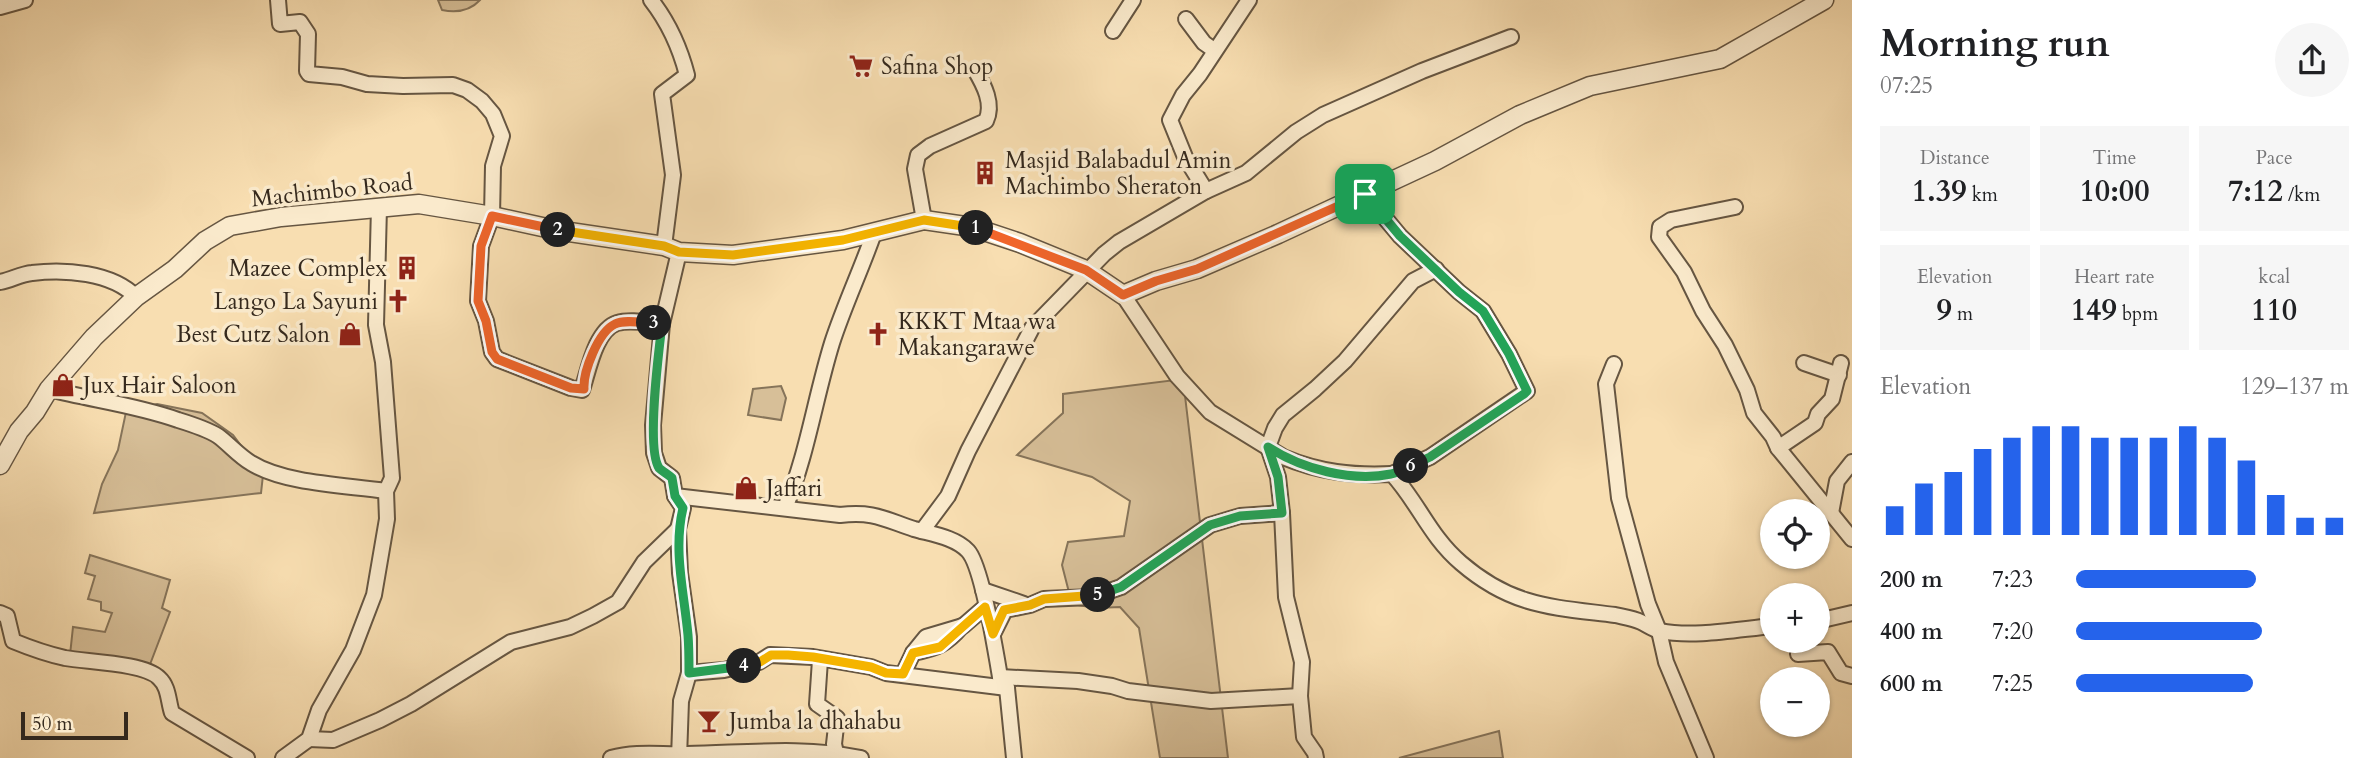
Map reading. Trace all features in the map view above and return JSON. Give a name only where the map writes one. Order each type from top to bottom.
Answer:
[{"type":"street","points":[[0,7],[25,0]]},
{"type":"street","points":[[278,0],[280,24],[300,22],[308,34],[309,74],[342,77],[367,84],[453,85],[467,90],[493,114],[502,136],[493,166],[492,216],[481,246],[478,301],[486,321],[492,352],[497,359],[571,388],[583,390],[592,354],[608,329],[616,323],[662,324]]},
{"type":"street","points":[[651,0],[664,17],[682,55],[687,75],[662,94],[673,175],[671,249],[653,425],[654,453],[659,468],[672,478],[675,496],[683,508],[678,529],[689,673],[681,701],[679,756]]},
{"type":"street","points":[[1113,32],[1133,0]]},
{"type":"street","points":[[1123,295],[1156,281],[1197,269],[1365,194],[1435,161],[1520,115],[1590,86],[1720,59],[1824,0]]},
{"type":"street","points":[[1206,191],[1185,157],[1170,120],[1243,2]]},
{"type":"street","points":[[1186,19],[1204,43],[1214,50]]},
{"type":"street","points":[[922,531],[948,496],[968,451],[1032,328],[1086,270],[1119,242],[1206,191],[1246,173],[1296,132],[1323,115],[1422,71],[1511,37]]},
{"type":"street","points":[[924,220],[915,169],[918,155],[930,146],[986,121],[990,113],[987,94],[975,70]]},
{"type":"street","points":[[1365,194],[1400,236],[1483,311],[1527,391],[1430,457],[1392,474],[1433,535],[1472,572],[1502,591],[1529,603],[1563,611],[1638,620],[1659,631],[1698,633],[1760,627]]},
{"type":"street","name":"Machimbo Road","points":[[0,465],[19,431],[49,389],[94,337],[136,297],[205,241],[230,226],[281,217],[419,204],[671,249],[733,255],[843,240],[924,220],[972,227],[1086,270],[1123,295],[1177,376],[1210,412],[1283,457],[1323,471],[1361,476],[1392,474]]},
{"type":"street","points":[[283,758],[309,739],[319,710],[353,650],[374,595],[387,519],[386,491],[392,478],[383,362],[376,325],[379,207]]},
{"type":"street","points":[[1735,207],[1671,219],[1660,227],[1659,237],[1684,272],[1703,311],[1725,345],[1747,390],[1754,413],[1778,448],[1852,539]]},
{"type":"street","points":[[785,508],[799,474],[804,443],[833,340],[874,233]]},
{"type":"street","points":[[1316,758],[1304,737],[1300,696],[1302,662],[1286,597],[1278,477],[1268,447],[1283,415],[1345,361],[1413,281],[1436,269]]},
{"type":"street","points":[[0,282],[30,273],[75,273],[115,281],[126,286],[136,297]]},
{"type":"street","points":[[1614,363],[1606,384],[1619,498],[1666,662],[1706,758]]},
{"type":"street","points":[[1778,448],[1815,423],[1818,414],[1832,399],[1840,369],[1804,363]]},
{"type":"street","points":[[49,389],[98,401],[117,402],[180,420],[215,434],[250,463],[270,471],[329,485],[386,491]]},
{"type":"street","points":[[1831,513],[1837,481],[1852,462]]},
{"type":"street","points":[[675,496],[840,515],[861,513],[886,518],[958,543],[970,552],[983,590],[993,634],[1014,758]]},
{"type":"street","points":[[993,634],[1004,610],[1044,599],[1092,597],[1121,587],[1210,525],[1240,516],[1282,513]]},
{"type":"street","points":[[309,739],[333,740],[380,720],[411,704],[511,642],[570,627],[618,602],[644,562],[678,529]]},
{"type":"street","points":[[983,590],[1030,605]]},
{"type":"street","points":[[903,674],[913,653],[940,647],[985,607]]},
{"type":"street","points":[[0,613],[7,617],[13,641],[43,652],[128,667],[156,675],[166,688],[172,713],[247,758]]},
{"type":"street","points":[[1830,618],[1852,613]]},
{"type":"street","points":[[1798,654],[1828,652],[1841,673],[1852,676]]},
{"type":"street","points":[[689,673],[760,662],[771,655],[813,657],[903,674],[1003,683],[1078,681],[1112,685],[1128,691],[1211,701],[1300,696]]},
{"type":"street","points":[[820,660],[817,704],[837,718],[834,744],[836,753]]},
{"type":"street","points":[[611,758],[626,754],[679,756],[836,753],[861,758]]},
{"type":"shaded area","points":[[438,0],[480,0],[468,9],[453,11],[442,10]]},
{"type":"shaded area","points":[[1183,379],[1228,758],[1160,758],[1139,628],[1120,607],[1096,608],[1072,604],[1062,565],[1068,542],[1124,536],[1130,501],[1092,477],[1017,455],[1063,413],[1063,394]]},
{"type":"shaded area","points":[[781,386],[786,398],[781,420],[748,415],[753,389]]},
{"type":"shaded area","points":[[157,404],[202,413],[233,435],[263,475],[261,493],[94,513],[102,484],[118,450],[126,412]]},
{"type":"shaded area","points":[[90,555],[170,580],[162,608],[170,612],[149,667],[70,655],[73,627],[105,632],[112,613],[101,610],[101,602],[88,599],[95,576],[85,573]]},
{"type":"shaded area","points":[[1499,731],[1503,758],[1399,758]]},
{"type":"place","name":"Safina Shop","points":[[861,66]]},
{"type":"place","name":"Masjid Balabadul Amin Machimbo Sheraton","points":[[985,173]]},
{"type":"place","name":"Mazee Complex","points":[[407,268]]},
{"type":"place","name":"Lango La Sayuni","points":[[398,301]]},
{"type":"place","name":"Best Cutz Salon","points":[[350,334]]},
{"type":"place","name":"KKKT Mtaa wa Makangarawe","points":[[878,334]]},
{"type":"place","name":"Jux Hair Saloon","points":[[63,385]]},
{"type":"place","name":"Jaffari","points":[[746,488]]},
{"type":"place","name":"Jumba la dhahabu","points":[[709,721]]},
{"type":"route","points":[[1365,194],[1400,236],[1483,311],[1527,391],[1430,457],[1392,474],[1361,476],[1323,471],[1283,457],[1268,447],[1278,477],[1282,513],[1240,516],[1210,525],[1196,532],[1121,587],[1092,597],[1044,599],[1004,610],[993,634],[985,607],[940,647],[913,653],[903,674],[886,673],[871,667],[813,657],[788,655],[771,655],[760,662],[724,670],[689,673],[678,529],[683,508],[675,496],[672,478],[659,468],[654,453],[653,425],[662,324],[616,323],[608,329],[592,354],[584,389],[578,390],[497,359],[492,352],[486,321],[478,301],[481,246],[492,216],[556,230],[664,246],[679,252],[717,255],[843,240],[924,220],[972,227],[1020,243],[1086,270],[1123,295],[1156,281],[1197,269],[1365,194]]}]
